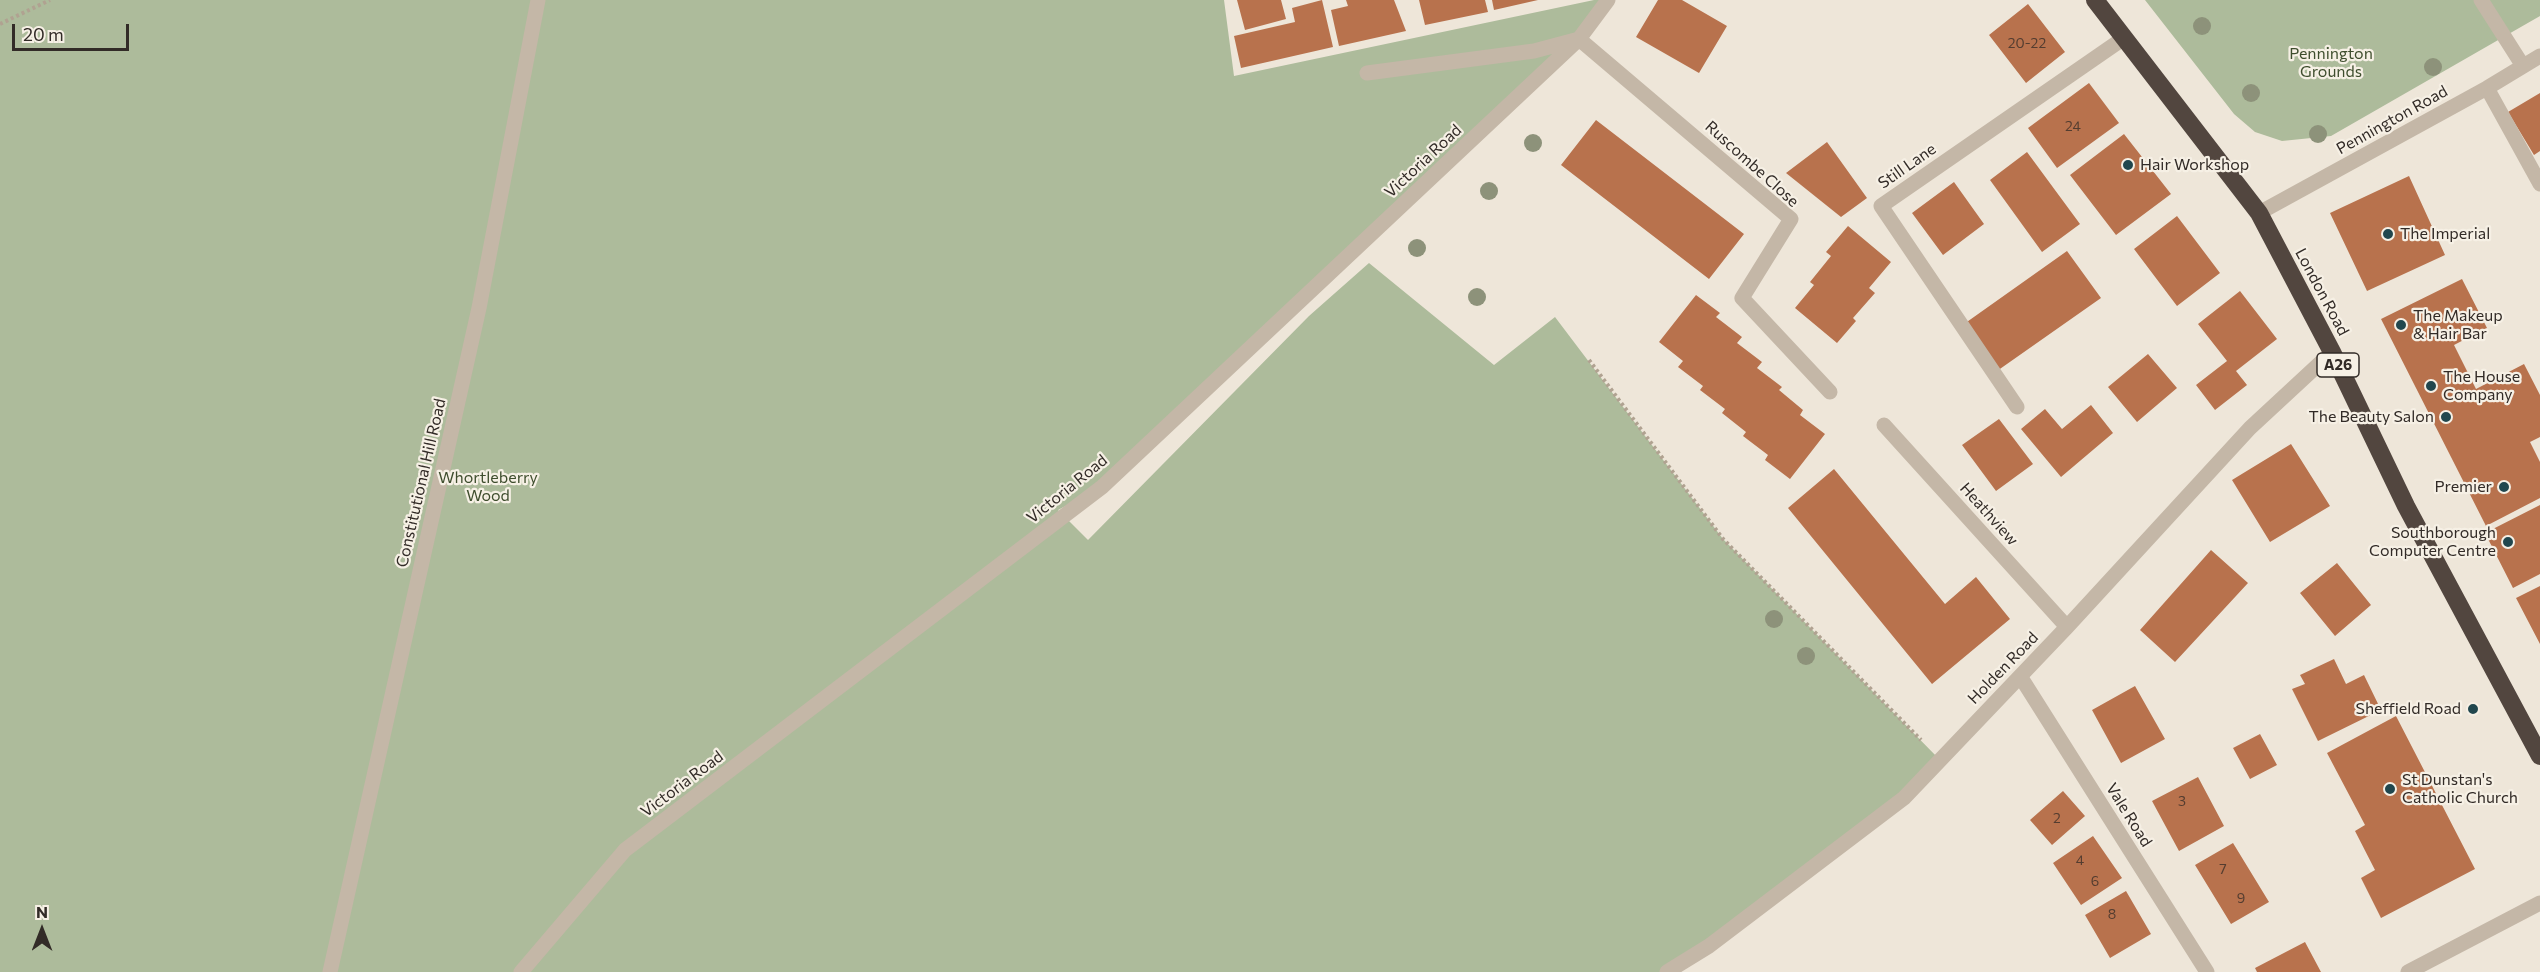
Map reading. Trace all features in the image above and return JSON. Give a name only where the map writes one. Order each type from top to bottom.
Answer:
[{"type":"highway","name":"London Road","points":[[2095,0],[2259,213],[2332,352],[2406,506],[2540,756]]},
{"type":"street","name":"Constitutional Hill Road","points":[[330,972],[479,308],[538,0]]},
{"type":"street","name":"Victoria Road","points":[[521,972],[626,850],[1102,487],[1579,39],[1608,0]]},
{"type":"street","points":[[2481,0],[2523,66]]},
{"type":"street","name":"Still Lane","points":[[2017,407],[1881,206],[2124,38]]},
{"type":"street","points":[[1367,73],[1534,51],[1579,39]]},
{"type":"street","name":"Ruscombe Close","points":[[1579,39],[1791,219],[1742,298],[1830,392]]},
{"type":"street","name":"Pennington Road","points":[[2259,213],[2487,88],[2540,56]]},
{"type":"street","points":[[2487,88],[2540,184]]},
{"type":"street","name":"Holden Road","points":[[1667,972],[1710,946],[1904,798],[2067,627],[2250,428],[2332,352]]},
{"type":"street","name":"Heathview","points":[[1884,425],[2067,627]]},
{"type":"street","name":"Vale Road","points":[[2020,676],[2207,972]]},
{"type":"street","points":[[2409,972],[2540,903]]},
{"type":"path","points":[[0,24],[50,0]]},
{"type":"path","points":[[1589,360],[1723,539],[1940,760]]},
{"type":"green space","name":"Whortleberry Wood","points":[[0,0],[1224,0],[1234,76],[1594,0],[1608,0],[1579,39],[1102,487],[1058,510],[1088,540],[1309,316],[1369,263],[1494,365],[1555,317],[1723,539],[1940,760],[1904,798],[1667,972],[0,972]]},
{"type":"green space","name":"Pennington Grounds","points":[[2145,0],[2540,0],[2540,16],[2331,136],[2282,141],[2255,132],[2234,114]]},
{"type":"building","points":[[1237,0],[1281,0],[1286,19],[1245,30]]},
{"type":"building","points":[[1322,0],[1333,47],[1241,68],[1234,36],[1295,22],[1292,8]]},
{"type":"building","points":[[1346,0],[1394,0],[1406,31],[1339,46],[1331,10],[1348,6]]},
{"type":"building","points":[[1419,0],[1485,0],[1488,12],[1425,25]]},
{"type":"building","points":[[1492,0],[1538,0],[1494,10]]},
{"type":"building","points":[[1658,0],[1682,0],[1727,26],[1699,73],[1636,37]]},
{"type":"building","points":[[2028,4],[2065,52],[2026,83],[1989,35]]},
{"type":"building","points":[[2089,83],[2119,123],[2057,168],[2028,128]]},
{"type":"building","points":[[2540,93],[2540,151],[2534,155],[2508,112]]},
{"type":"building","points":[[1596,120],[1744,234],[1709,279],[1561,165]]},
{"type":"building","points":[[2124,134],[2171,194],[2116,235],[2070,175]]},
{"type":"building","points":[[1827,142],[1867,198],[1841,217],[1786,173]]},
{"type":"building","points":[[2027,152],[2080,224],[2042,252],[1990,180]]},
{"type":"building","name":"The Imperial","points":[[2409,176],[2445,255],[2367,291],[2330,213]]},
{"type":"building","points":[[1954,182],[1984,224],[1943,255],[1912,213]]},
{"type":"building","points":[[2177,216],[2220,273],[2177,306],[2134,249]]},
{"type":"building","points":[[1848,226],[1891,262],[1869,288],[1875,293],[1853,318],[1856,321],[1837,343],[1795,308],[1814,285],[1810,282],[1831,256],[1826,252]]},
{"type":"building","points":[[2067,251],[2101,298],[1997,371],[1964,324]]},
{"type":"building","points":[[2462,279],[2487,328],[2454,345],[2476,389],[2524,364],[2540,395],[2540,437],[2530,442],[2540,462],[2540,498],[2486,526],[2381,319]]},
{"type":"building","points":[[2240,291],[2277,339],[2236,371],[2247,385],[2215,410],[2196,385],[2227,361],[2198,324]]},
{"type":"building","points":[[1696,295],[1720,313],[1716,317],[1742,337],[1737,343],[1762,362],[1757,368],[1782,387],[1779,390],[1803,410],[1800,415],[1825,434],[1790,479],[1765,460],[1768,455],[1743,436],[1746,432],[1722,413],[1725,409],[1700,390],[1703,386],[1678,367],[1683,361],[1659,342]]},
{"type":"building","points":[[2148,354],[2177,388],[2137,422],[2108,387]]},
{"type":"building","points":[[2091,405],[2113,433],[2061,477],[2021,429],[2045,409],[2062,429]]},
{"type":"building","points":[[1999,419],[2033,464],[1996,491],[1962,445]]},
{"type":"building","points":[[2291,444],[2330,506],[2270,542],[2232,480]]},
{"type":"building","points":[[1834,469],[1945,604],[1976,577],[2010,619],[1932,684],[1788,508]]},
{"type":"building","points":[[2540,505],[2540,574],[2513,588],[2485,533]]},
{"type":"building","points":[[2211,550],[2248,583],[2175,662],[2140,630]]},
{"type":"building","points":[[2337,563],[2371,605],[2335,636],[2300,593]]},
{"type":"building","points":[[2540,586],[2540,644],[2516,598]]},
{"type":"building","points":[[2334,659],[2346,684],[2364,675],[2381,710],[2318,741],[2292,689],[2305,684],[2300,675]]},
{"type":"building","points":[[2135,686],[2165,739],[2121,763],[2092,710]]},
{"type":"building","name":"St Dunstan's Catholic Church","points":[[2396,716],[2475,869],[2381,918],[2361,878],[2375,870],[2355,831],[2365,825],[2327,753]]},
{"type":"building","points":[[2260,734],[2277,765],[2250,779],[2233,748]]},
{"type":"building","points":[[2198,777],[2224,826],[2179,851],[2152,801]]},
{"type":"building","points":[[2063,791],[2085,816],[2052,845],[2030,820]]},
{"type":"building","points":[[2093,836],[2122,878],[2081,905],[2053,863]]},
{"type":"building","points":[[2233,843],[2269,902],[2231,924],[2195,865]]},
{"type":"building","points":[[2126,891],[2151,934],[2110,958],[2085,915]]},
{"type":"building","points":[[2305,942],[2321,972],[2257,972],[2255,968]]},
{"type":"place","name":"Hair Workshop","points":[[2128,165]]},
{"type":"place","name":"The Imperial","points":[[2388,234]]},
{"type":"place","name":"The Makeup & Hair Bar","points":[[2401,325]]},
{"type":"place","name":"The House Company","points":[[2431,386]]},
{"type":"place","name":"The Beauty Salon","points":[[2446,417]]},
{"type":"place","name":"Premier","points":[[2504,487]]},
{"type":"place","name":"Southborough Computer Centre","points":[[2508,542]]},
{"type":"place","name":"Sheffield Road","points":[[2473,709]]},
{"type":"place","name":"St Dunstan's Catholic Church","points":[[2390,789]]}]
